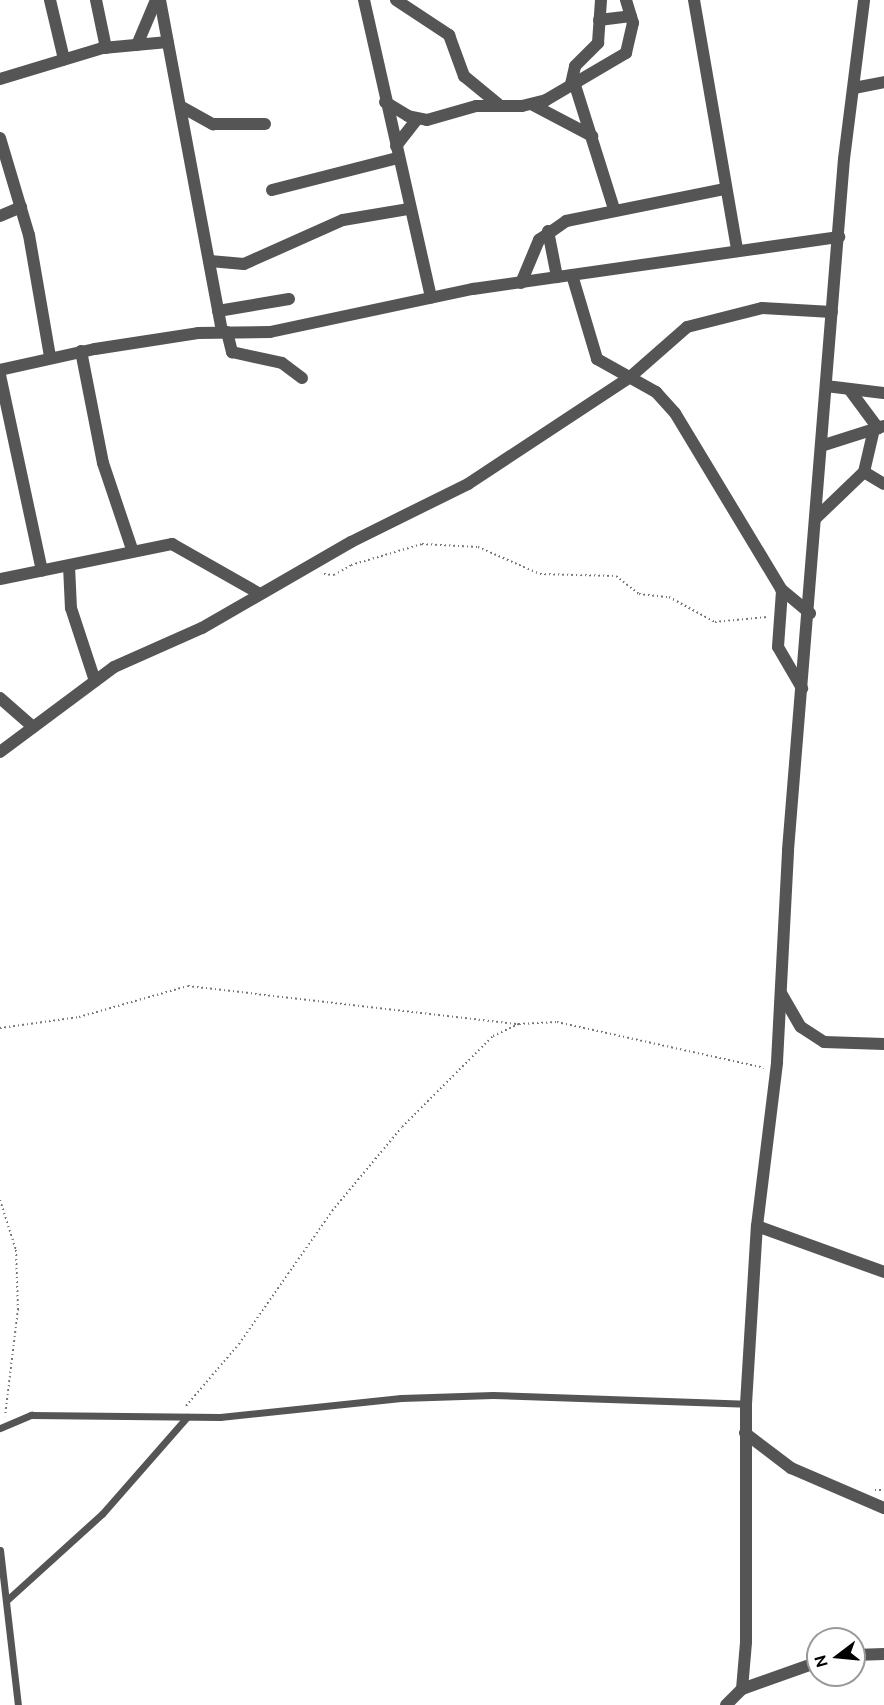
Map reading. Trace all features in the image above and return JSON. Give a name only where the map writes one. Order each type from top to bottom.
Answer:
[{"type":"street","points":[[50,0],[64,59]]},
{"type":"street","points":[[98,0],[106,48]]},
{"type":"street","points":[[158,0],[224,332],[232,352],[282,363],[302,378]]},
{"type":"street","points":[[137,45],[158,0]]},
{"type":"street","points":[[364,0],[409,209],[431,298]]},
{"type":"street","points":[[396,0],[449,35],[464,76],[498,104]]},
{"type":"street","points":[[600,0],[597,47],[575,66],[572,83],[592,136],[614,209]]},
{"type":"street","points":[[533,105],[626,53],[631,16],[626,0]]},
{"type":"street","points":[[694,0],[724,189],[737,249]]},
{"type":"street","points":[[742,1689],[745,1433],[756,1226],[776,1071],[802,688],[810,613],[815,519],[832,312],[864,0]]},
{"type":"street","points":[[599,20],[631,16]]},
{"type":"street","points":[[0,79],[106,48],[168,42]]},
{"type":"street","points":[[854,88],[884,82]]},
{"type":"street","points":[[385,102],[417,119],[498,104],[533,105],[592,136]]},
{"type":"street","points":[[180,106],[213,124],[265,124]]},
{"type":"street","points":[[272,190],[397,152],[417,119]]},
{"type":"street","points":[[0,138],[21,207],[50,357]]},
{"type":"street","points":[[521,283],[548,231],[614,209],[724,189]]},
{"type":"street","points":[[0,216],[21,207]]},
{"type":"street","points":[[210,261],[244,264],[343,220],[409,209]]},
{"type":"street","points":[[548,231],[557,278]]},
{"type":"street","points":[[0,370],[81,351],[224,332],[270,332],[431,298],[737,249],[839,237]]},
{"type":"street","points":[[572,275],[597,359],[656,392],[675,413],[782,591],[810,613]]},
{"type":"street","points":[[218,311],[289,299]]},
{"type":"street","points":[[0,752],[95,681],[468,484],[629,378],[687,327],[762,308],[832,312]]},
{"type":"street","points":[[81,351],[103,463],[132,549]]},
{"type":"street","points":[[0,375],[42,571]]},
{"type":"street","points":[[826,386],[884,393]]},
{"type":"street","points":[[849,389],[879,428]]},
{"type":"street","points":[[821,446],[879,428]]},
{"type":"street","points":[[815,519],[864,472],[879,428]]},
{"type":"street","points":[[864,472],[884,484]]},
{"type":"street","points":[[0,579],[69,566],[132,549],[186,548],[260,594]]},
{"type":"street","points":[[69,566],[70,608],[95,681]]},
{"type":"street","points":[[782,591],[778,647],[802,688]]},
{"type":"street","points":[[0,699],[33,727]]},
{"type":"street","points":[[781,993],[801,1028],[824,1042],[884,1044]]},
{"type":"street","points":[[756,1226],[884,1272]]},
{"type":"street","points":[[745,1433],[790,1468],[884,1508]]},
{"type":"street","points":[[866,1655],[884,1654]]},
{"type":"street","points":[[726,1705],[742,1689],[806,1666]]},
{"type":"lane","points":[[2,1426],[47,1414],[187,1417],[494,1395],[746,1404]]},
{"type":"lane","points":[[7,1600],[102,1514],[187,1417]]},
{"type":"lane","points":[[0,1550],[18,1705]]},
{"type":"path","points":[[308,567],[334,575],[351,565],[422,544],[478,547],[540,574],[616,576],[639,594],[669,597],[715,622],[750,622],[779,613]]},
{"type":"path","points":[[0,1028],[79,1017],[188,986],[519,1024],[590,1028],[776,1071]]},
{"type":"path","points":[[175,1416],[204,1389],[310,1240],[402,1127],[476,1050],[519,1024]]},
{"type":"path","points":[[0,1200],[16,1250],[18,1309],[2,1426]]}]
